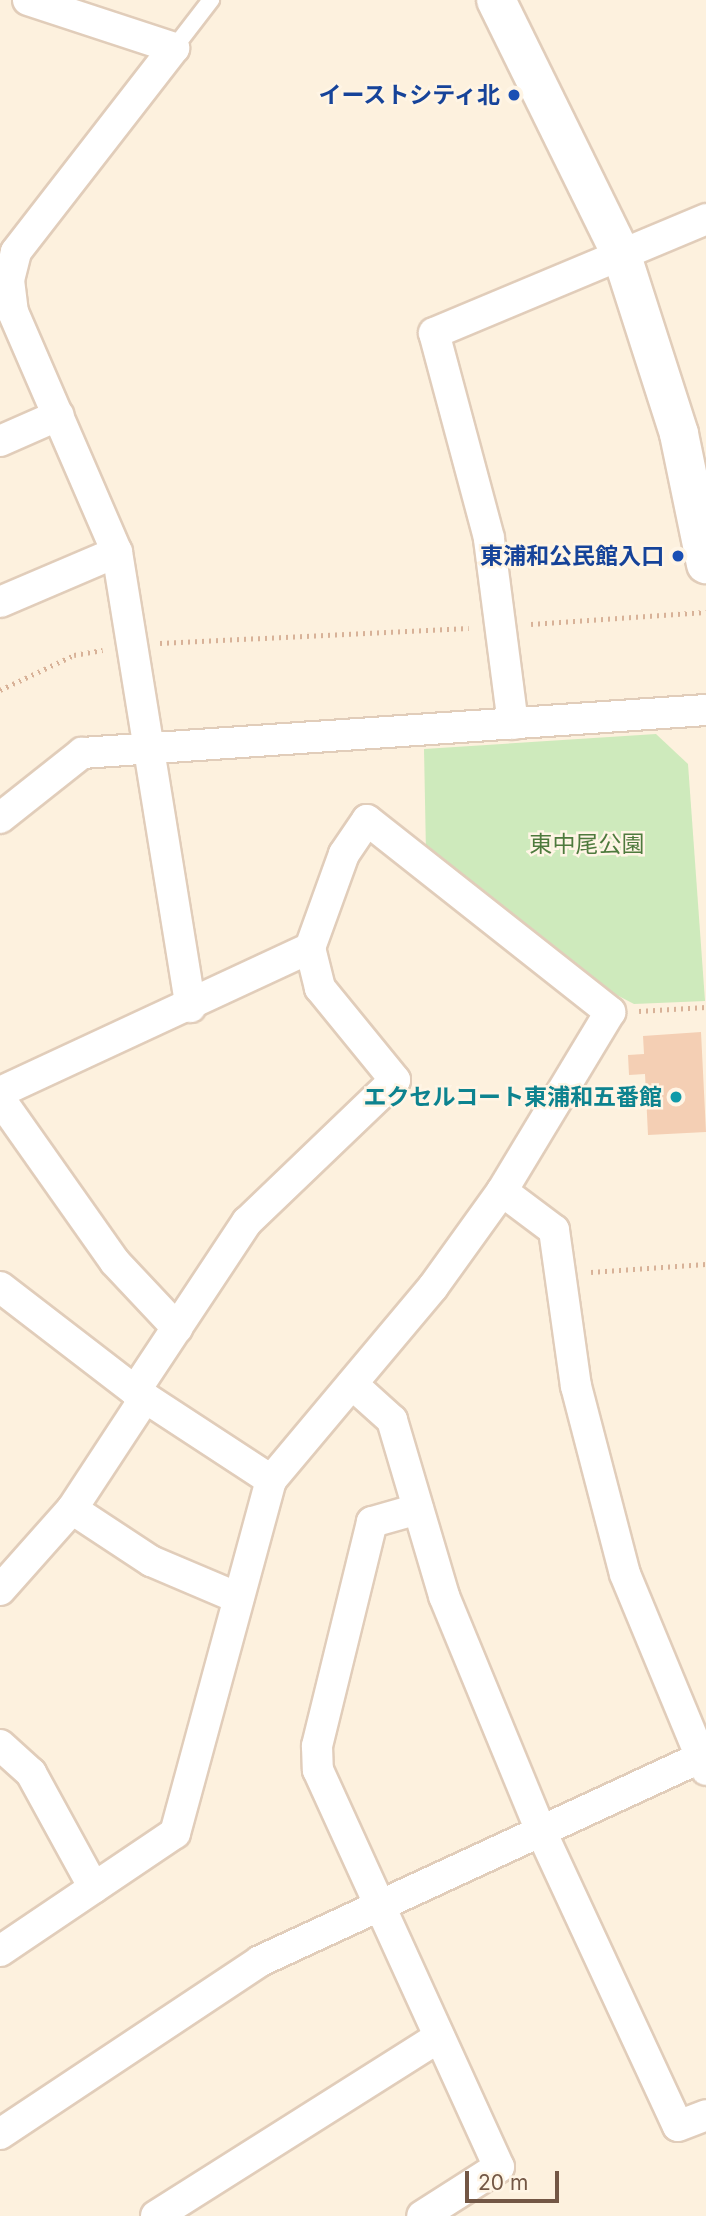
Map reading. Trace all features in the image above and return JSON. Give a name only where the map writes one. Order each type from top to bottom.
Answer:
[{"type":"street","points":[[29,0],[174,48],[16,252],[9,280],[13,312],[117,552],[152,748],[191,1007]]},
{"type":"street","points":[[496,0],[622,256],[679,434],[706,564]]},
{"type":"street","points":[[513,723],[489,538],[434,333],[706,219]]},
{"type":"street","points":[[0,441],[59,415]]},
{"type":"street","points":[[0,602],[117,552]]},
{"type":"street","points":[[0,818],[82,753],[706,710]]},
{"type":"street","points":[[0,1951],[176,1833],[271,1480],[352,1384],[502,1191],[610,1012],[367,820],[344,854],[310,948],[320,988],[395,1080],[281,1184],[177,1328],[72,1508],[1,1588]]},
{"type":"street","points":[[0,1092],[191,1007],[310,948]]},
{"type":"street","points":[[0,1099],[116,1262],[177,1328]]},
{"type":"street","points":[[0,2134],[260,1961],[540,1829],[704,1761],[625,1574],[576,1386],[554,1230],[502,1191]]},
{"type":"street","points":[[0,1287],[140,1395],[271,1480]]},
{"type":"street","points":[[352,1384],[392,1420],[444,1596],[540,1829],[678,2126],[706,2115]]},
{"type":"street","points":[[72,1508],[151,1561],[238,1598]]},
{"type":"street","points":[[418,1509],[372,1522],[317,1746],[318,1770],[499,2167],[422,2216]]},
{"type":"street","points":[[0,1745],[31,1773],[94,1888]]},
{"type":"street","points":[[156,2216],[439,2037]]},
{"type":"lane","points":[[174,48],[211,0]]},
{"type":"path","points":[[515,625],[706,612]]},
{"type":"path","points":[[0,690],[74,655],[134,645],[474,627]]},
{"type":"path","points":[[610,1012],[706,1007]]},
{"type":"path","points":[[559,1274],[706,1264]]},
{"type":"green space","name":"東中尾公園","points":[[656,734],[688,764],[705,1001],[634,1004],[582,977],[426,853],[424,749]]},
{"type":"building","name":"エクセルコート東浦和五番館","points":[[701,1032],[706,1132],[648,1135],[645,1074],[629,1075],[628,1055],[644,1054],[643,1036]]},
{"type":"place","name":"イーストシティ北","points":[[514,95]]},
{"type":"place","name":"東浦和公民館入口","points":[[678,556]]},
{"type":"place","name":"エクセルコート東浦和五番館","points":[[676,1097]]}]
